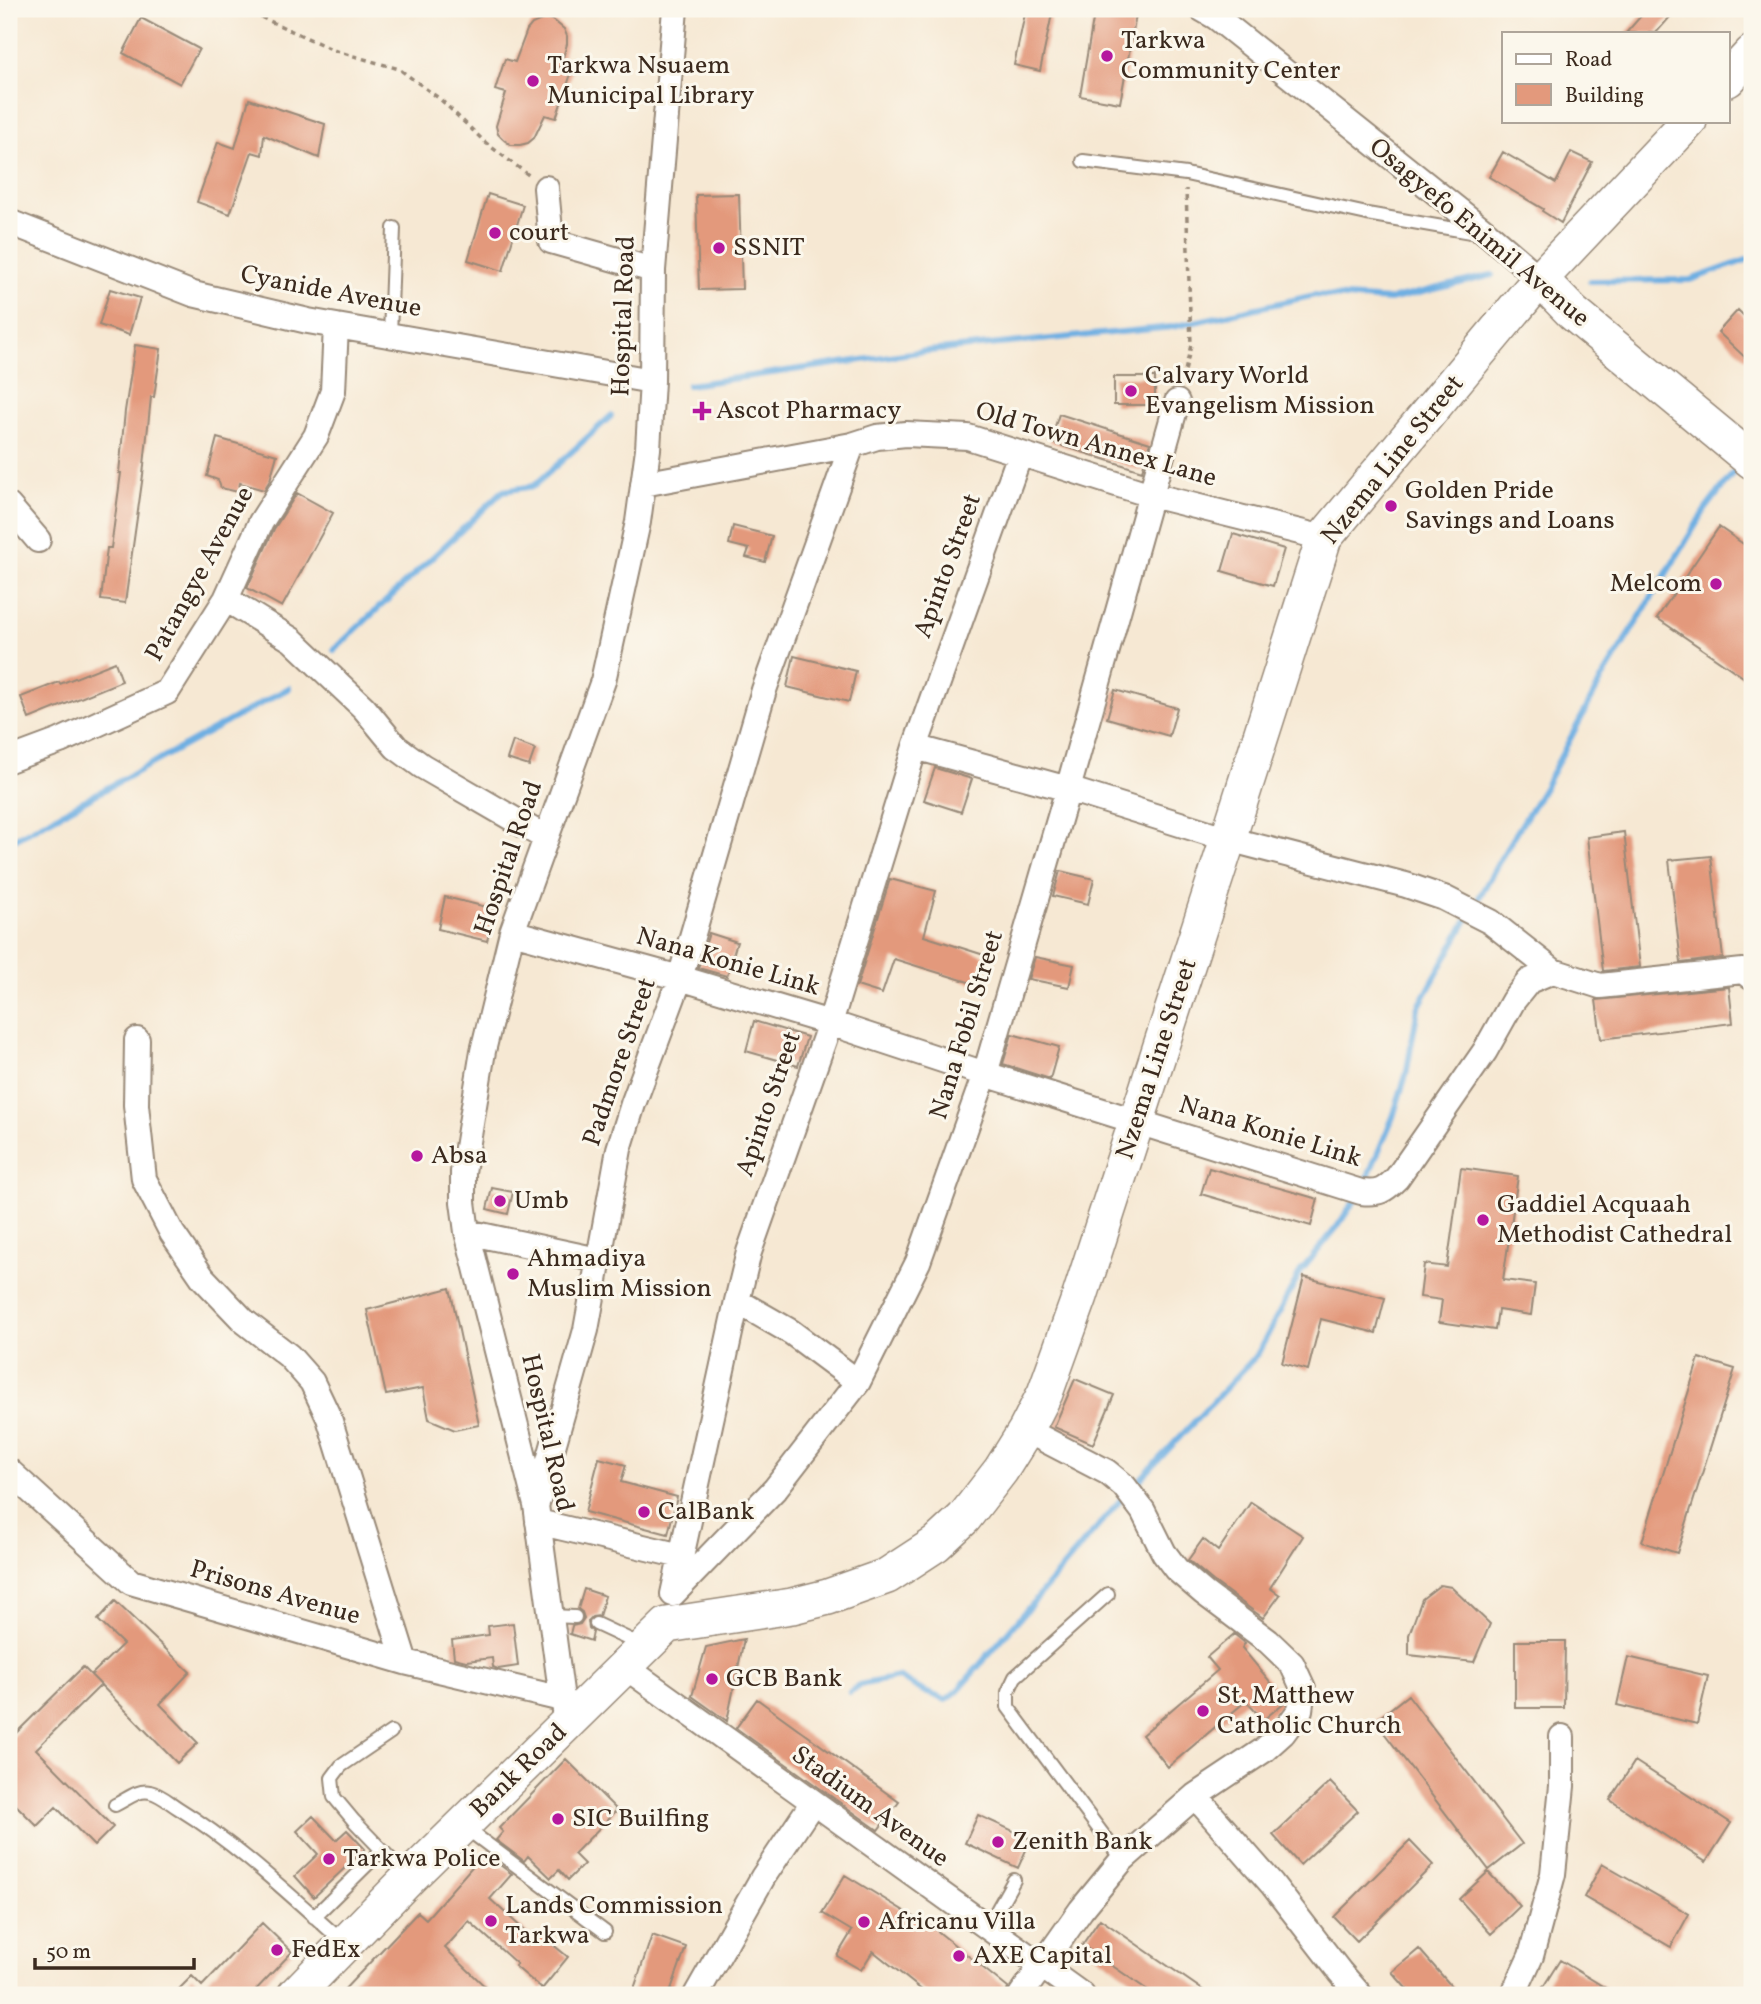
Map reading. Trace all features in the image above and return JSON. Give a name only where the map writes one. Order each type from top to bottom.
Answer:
[{"type":"street","name":"Hospital Road","points":[[565,1711],[537,1513],[467,1232],[463,1172],[483,1051],[512,932],[603,681],[638,522],[652,381],[653,270],[675,9]]},
{"type":"street","name":"Osagyefo Enimil Avenue","points":[[1202,9],[1216,17],[1488,234],[1540,279],[1573,313],[1752,461]]},
{"type":"street","points":[[1730,77],[1752,53]]},
{"type":"street","name":"Nzema Line Street","points":[[652,1633],[792,1606],[828,1597],[887,1576],[936,1544],[964,1518],[1001,1471],[1045,1393],[1080,1296],[1324,538],[1540,279],[1688,122]]},
{"type":"street","points":[[545,188],[551,241],[653,270]]},
{"type":"street","name":"Cyanide Avenue","points":[[9,222],[193,294],[308,321],[652,381]]},
{"type":"street","name":"Patangye Avenue","points":[[9,760],[60,741],[167,692],[226,599],[261,522],[316,436],[333,391],[336,326]]},
{"type":"street","name":"Nana Fobil Street","points":[[652,1633],[775,1489],[858,1382],[918,1262],[985,1074],[1069,789],[1177,402]]},
{"type":"street","name":"Old Town Annex Lane","points":[[643,484],[852,445],[877,437],[936,434],[968,437],[1150,495],[1324,538]]},
{"type":"street","name":"Padmore Street","points":[[537,1513],[586,1331],[619,1149],[680,978],[764,690],[852,445]]},
{"type":"street","name":"Apinto Street","points":[[652,1633],[681,1556],[749,1252],[830,1023],[915,747],[1020,454]]},
{"type":"street","points":[[9,506],[38,540]]},
{"type":"street","points":[[226,599],[292,640],[364,708],[396,747],[422,766],[546,838]]},
{"type":"street","points":[[915,747],[1069,789],[1228,839],[1406,885],[1444,898],[1490,922],[1553,971],[1600,986],[1743,971],[1752,978]]},
{"type":"street","name":"Nana Konie Link","points":[[512,932],[830,1023],[1136,1122],[1373,1194],[1385,1190],[1397,1178],[1422,1144],[1485,1051],[1513,1001],[1529,981],[1553,971]]},
{"type":"street","points":[[137,1040],[136,1105],[144,1180],[172,1233],[203,1278],[244,1321],[289,1356],[313,1382],[329,1418],[405,1662]]},
{"type":"street","points":[[467,1232],[598,1260]]},
{"type":"street","points":[[737,1301],[791,1332],[858,1382]]},
{"type":"street","points":[[1021,1995],[1081,1910],[1122,1860],[1195,1796],[1264,1750],[1283,1733],[1300,1710],[1303,1688],[1292,1664],[1268,1641],[1176,1569],[1164,1553],[1143,1511],[1124,1486],[1107,1472],[1026,1430]]},
{"type":"street","name":"Prisons Avenue","points":[[9,1471],[131,1582],[565,1711]]},
{"type":"street","points":[[537,1513],[681,1556]]},
{"type":"street","name":"Bank Road","points":[[295,1995],[463,1826],[565,1711],[652,1633]]},
{"type":"street","name":"Stadium Avenue","points":[[652,1633],[813,1802],[1082,1995]]},
{"type":"street","points":[[1513,1995],[1531,1956],[1553,1874],[1563,1786],[1562,1737]]},
{"type":"street","points":[[1195,1796],[1272,1885],[1360,1995]]},
{"type":"street","points":[[696,1995],[762,1877],[813,1802]]},
{"type":"lane","points":[[1083,161],[1186,174],[1367,214],[1488,234]]},
{"type":"lane","points":[[390,335],[394,228]]},
{"type":"lane","points":[[1108,1594],[1015,1677],[1008,1692],[1008,1707],[1122,1860]]},
{"type":"lane","points":[[551,1616],[575,1617]]},
{"type":"lane","points":[[596,1624],[652,1633]]},
{"type":"lane","points":[[391,1732],[341,1766],[332,1778],[334,1797],[410,1878]]},
{"type":"lane","points":[[115,1805],[139,1792],[151,1792],[161,1797],[197,1819],[262,1871],[345,1945]]},
{"type":"lane","points":[[463,1826],[605,1932]]},
{"type":"lane","points":[[314,1917],[382,1850]]},
{"type":"lane","points":[[987,1928],[1014,1880]]},
{"type":"path","points":[[243,9],[336,51],[399,69],[440,99],[486,143],[545,188]]},
{"type":"path","points":[[1177,402],[1191,345],[1186,174]]},
{"type":"building","points":[[1026,9],[1053,9],[1040,71],[1014,65]]},
{"type":"building","name":"Tarkwa Community Center","points":[[1105,9],[1137,9],[1120,103],[1080,96],[1094,14],[1104,16]]},
{"type":"building","points":[[1647,9],[1677,9],[1657,32],[1627,32]]},
{"type":"building","points":[[141,18],[199,49],[180,84],[123,53]]},
{"type":"building","points":[[546,18],[564,29],[567,44],[560,67],[572,71],[556,118],[545,115],[534,138],[528,143],[511,145],[498,134],[496,126],[506,93],[495,90],[505,59],[515,62],[527,30],[532,24]]},
{"type":"building","points":[[249,99],[325,124],[319,158],[264,135],[262,155],[252,152],[230,214],[197,202],[218,142],[235,148]]},
{"type":"building","points":[[1503,152],[1556,183],[1571,152],[1592,162],[1561,223],[1542,211],[1543,209],[1489,177]]},
{"type":"building","name":"court","points":[[488,194],[523,205],[503,271],[468,260]]},
{"type":"building","name":"SSNIT","points":[[739,194],[742,289],[699,290],[696,195]]},
{"type":"building","points":[[110,289],[140,298],[129,335],[99,325]]},
{"type":"building","points":[[1738,310],[1752,324],[1752,364],[1718,332]]},
{"type":"building","points":[[135,345],[161,349],[154,397],[151,397],[125,603],[101,600],[107,548],[111,548],[121,473],[125,411]]},
{"type":"building","points":[[1114,377],[1155,377],[1155,405],[1114,405]]},
{"type":"building","points":[[1059,414],[1150,443],[1142,471],[1050,442]]},
{"type":"building","points":[[217,438],[277,455],[270,480],[264,490],[240,483],[238,492],[221,488],[218,480],[207,476]]},
{"type":"building","points":[[297,493],[333,513],[282,607],[247,588],[274,529]]},
{"type":"building","points":[[733,526],[772,536],[765,562],[746,557],[749,549],[729,544]]},
{"type":"building","name":"Melcom","points":[[1719,527],[1752,550],[1752,683],[1657,618]]},
{"type":"building","points":[[1233,534],[1284,549],[1273,586],[1222,571]]},
{"type":"building","points":[[794,656],[856,671],[849,702],[787,687]]},
{"type":"building","points":[[115,662],[122,681],[29,719],[21,697]]},
{"type":"building","points":[[1115,690],[1177,708],[1169,736],[1107,718]]},
{"type":"building","points":[[513,741],[535,749],[529,766],[507,759]]},
{"type":"building","points":[[935,768],[972,779],[961,812],[924,800]]},
{"type":"building","points":[[1624,832],[1640,967],[1603,971],[1587,837]]},
{"type":"building","points":[[1711,856],[1723,958],[1681,963],[1669,860]]},
{"type":"building","points":[[1060,871],[1094,879],[1088,904],[1053,896]]},
{"type":"building","points":[[890,879],[936,891],[924,936],[984,955],[975,984],[894,959],[882,994],[857,986]]},
{"type":"building","points":[[445,897],[495,909],[487,941],[438,929]]},
{"type":"building","points":[[709,933],[737,942],[727,976],[698,968]]},
{"type":"building","points":[[1035,957],[1074,965],[1069,987],[1028,979]]},
{"type":"building","points":[[1729,987],[1733,1023],[1601,1039],[1596,1000]]},
{"type":"building","points":[[754,1021],[807,1037],[798,1066],[746,1051]]},
{"type":"building","points":[[1012,1034],[1059,1047],[1050,1079],[1003,1064]]},
{"type":"building","points":[[1209,1168],[1318,1199],[1311,1226],[1201,1194]]},
{"type":"building","name":"Gaddiel Acquaah Methodist Cathedral","points":[[1461,1168],[1518,1176],[1503,1280],[1535,1284],[1531,1315],[1498,1310],[1495,1330],[1439,1322],[1442,1300],[1420,1297],[1424,1264],[1447,1267]]},
{"type":"building","name":"Umb","points":[[492,1188],[513,1192],[508,1214],[487,1209]]},
{"type":"building","points":[[1304,1277],[1385,1298],[1376,1333],[1321,1319],[1308,1370],[1282,1363]]},
{"type":"building","points":[[450,1288],[479,1425],[455,1430],[429,1419],[423,1388],[386,1395],[367,1310]]},
{"type":"building","points":[[1699,1358],[1735,1369],[1677,1553],[1642,1542]]},
{"type":"building","points":[[1075,1379],[1114,1395],[1093,1444],[1054,1427]]},
{"type":"building","points":[[599,1458],[626,1465],[621,1482],[677,1497],[668,1534],[585,1512]]},
{"type":"building","points":[[1251,1502],[1303,1536],[1270,1588],[1280,1595],[1263,1618],[1188,1560],[1203,1539],[1218,1551]]},
{"type":"building","points":[[1440,1585],[1451,1587],[1490,1624],[1474,1662],[1409,1655],[1409,1635],[1422,1599]]},
{"type":"building","points":[[584,1589],[605,1596],[599,1616],[588,1621],[593,1632],[591,1641],[570,1634],[572,1626],[580,1624],[584,1618],[578,1609]]},
{"type":"building","points":[[115,1601],[190,1672],[160,1704],[198,1743],[177,1763],[91,1675],[123,1644],[98,1620]]},
{"type":"building","points":[[513,1623],[518,1666],[498,1669],[493,1667],[492,1658],[466,1661],[454,1658],[452,1640],[489,1635],[488,1626]]},
{"type":"building","name":"St. Matthew Catholic Church","points":[[1234,1634],[1245,1643],[1242,1648],[1286,1701],[1263,1720],[1246,1701],[1168,1767],[1142,1735],[1218,1670],[1207,1657]]},
{"type":"building","points":[[744,1639],[727,1721],[692,1696],[706,1647]]},
{"type":"building","points":[[1515,1641],[1565,1641],[1564,1708],[1515,1708]]},
{"type":"building","points":[[1628,1657],[1708,1676],[1697,1724],[1617,1705]]},
{"type":"building","points":[[83,1667],[101,1685],[36,1749],[113,1827],[94,1846],[56,1807],[37,1826],[9,1798],[9,1740]]},
{"type":"building","points":[[1408,1695],[1522,1844],[1489,1870],[1375,1721]]},
{"type":"building","points":[[757,1699],[899,1802],[878,1830],[736,1728]]},
{"type":"building","name":"SIC Builfing","points":[[566,1759],[617,1810],[574,1854],[584,1864],[568,1880],[559,1870],[551,1878],[528,1856],[524,1861],[496,1840],[503,1832],[499,1828]]},
{"type":"building","points":[[1635,1761],[1731,1823],[1706,1862],[1610,1800]]},
{"type":"building","points":[[1330,1782],[1358,1811],[1300,1865],[1273,1835]]},
{"type":"building","points":[[978,1815],[1031,1839],[1018,1868],[965,1843]]},
{"type":"building","points":[[313,1816],[336,1840],[347,1830],[365,1849],[314,1897],[295,1876],[318,1854],[297,1831]]},
{"type":"building","points":[[1410,1841],[1433,1865],[1357,1941],[1334,1917]]},
{"type":"building","points":[[484,1853],[512,1874],[490,1899],[536,1941],[541,1935],[568,1957],[542,1989],[469,1921],[445,1948],[494,1995],[339,1995],[418,1912],[426,1919]]},
{"type":"building","points":[[1602,1864],[1689,1914],[1671,1947],[1584,1897]]},
{"type":"building","points":[[1488,1872],[1520,1906],[1491,1934],[1459,1899]]},
{"type":"building","points":[[845,1875],[924,1923],[925,1921],[1008,1988],[1006,1995],[928,1995],[873,1951],[861,1970],[837,1956],[852,1931],[822,1913]]},
{"type":"building","points":[[1100,1919],[1210,1995],[1155,1995],[1082,1945]]},
{"type":"building","points":[[262,1923],[292,1952],[251,1995],[173,1995],[192,1976],[202,1986]]},
{"type":"building","points":[[652,1935],[686,1947],[669,1995],[632,1995]]},
{"type":"building","points":[[1419,1949],[1459,1995],[1412,1995],[1392,1972]]},
{"type":"building","points":[[1560,1960],[1617,1995],[1538,1995]]},
{"type":"waterway","points":[[1590,281],[1690,280],[1752,258]]},
{"type":"waterway","points":[[688,385],[918,352],[1172,327],[1315,295],[1390,300],[1492,275]]},
{"type":"waterway","points":[[334,650],[503,491],[534,486],[611,416]]},
{"type":"waterway","points":[[1474,907],[1544,788],[1602,679],[1705,510],[1740,464]]},
{"type":"waterway","points":[[9,842],[289,688]]},
{"type":"waterway","points":[[1363,1188],[1393,1117],[1406,1075],[1418,1008],[1469,916]]},
{"type":"waterway","points":[[1132,1488],[1257,1355],[1301,1271],[1337,1227],[1357,1197]]},
{"type":"waterway","points":[[850,1692],[859,1685],[898,1677],[946,1700],[959,1689],[1124,1496]]},
{"type":"place","name":"Tarkwa Community Center","points":[[1107,56]]},
{"type":"place","name":"Tarkwa Nsuaem Municipal Library","points":[[533,81]]},
{"type":"place","name":"court","points":[[495,233]]},
{"type":"place","name":"SSNIT","points":[[719,248]]},
{"type":"place","name":"Calvary World Evangelism Mission","points":[[1131,391]]},
{"type":"place","name":"Ascot Pharmacy","points":[[702,411]]},
{"type":"place","name":"Golden Pride Savings and Loans","points":[[1391,506]]},
{"type":"place","name":"Melcom","points":[[1716,584]]},
{"type":"place","name":"Absa","points":[[417,1156]]},
{"type":"place","name":"Umb","points":[[500,1201]]},
{"type":"place","name":"Gaddiel Acquaah Methodist Cathedral","points":[[1483,1220]]},
{"type":"place","name":"Ahmadiya Muslim Mission","points":[[513,1274]]},
{"type":"place","name":"CalBank","points":[[644,1512]]},
{"type":"place","name":"GCB Bank","points":[[712,1679]]},
{"type":"place","name":"St. Matthew Catholic Church","points":[[1203,1711]]},
{"type":"place","name":"SIC Builfing","points":[[558,1819]]},
{"type":"place","name":"Zenith Bank","points":[[998,1842]]},
{"type":"place","name":"Tarkwa Police","points":[[329,1859]]},
{"type":"place","name":"Lands Commission Tarkwa","points":[[491,1921]]},
{"type":"place","name":"Africanu Villa","points":[[864,1922]]},
{"type":"place","name":"FedEx","points":[[277,1950]]},
{"type":"place","name":"AXE Capital","points":[[959,1956]]}]
